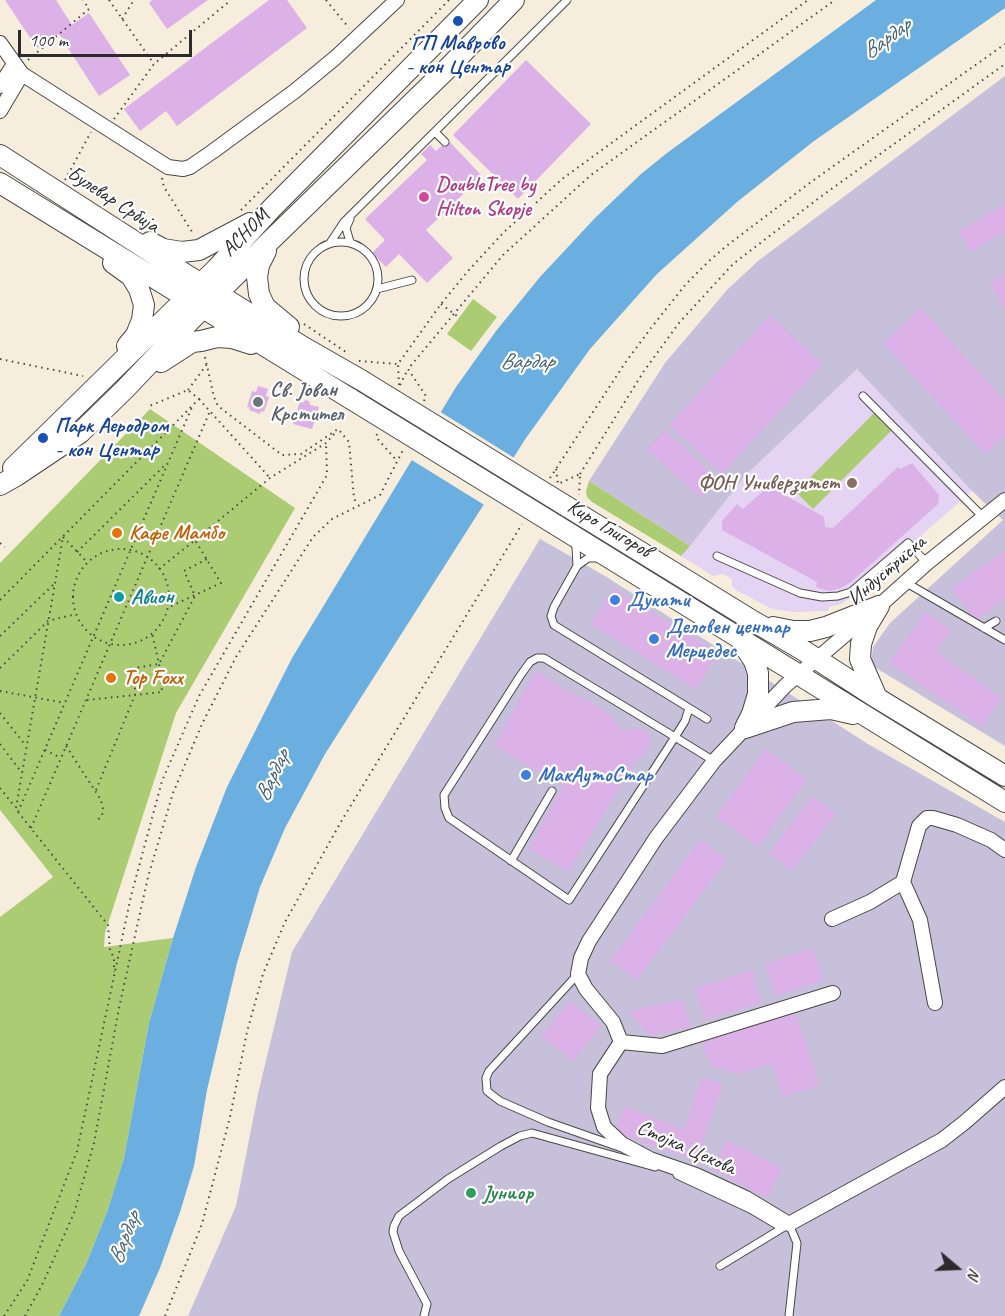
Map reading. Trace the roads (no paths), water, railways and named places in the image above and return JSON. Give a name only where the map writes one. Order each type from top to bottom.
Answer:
[{"type":"street","points":[[0,44],[18,69],[162,163],[174,169],[183,169],[205,157],[295,91],[397,0]]},
{"type":"street","name":"АСНОМ","points":[[0,482],[216,269],[272,208],[478,0]]},
{"type":"street","name":"АСНОМ","points":[[0,482],[16,476],[80,433],[514,0]]},
{"type":"street","points":[[0,86],[18,69]]},
{"type":"street","points":[[0,111],[18,69]]},
{"type":"street","name":"Булевар Србија","points":[[0,155],[74,202],[194,291]]},
{"type":"street","name":"Булевар Србија","points":[[0,183],[63,221],[194,291]]},
{"type":"street","points":[[74,202],[98,211],[163,249],[182,252],[199,250],[216,242],[243,228],[272,208]]},
{"type":"street","points":[[63,221],[82,242],[131,276],[139,289],[144,306],[142,320],[135,335],[92,382],[69,412]]},
{"type":"street","points":[[270,241],[259,265],[257,277],[259,294],[265,307],[286,325],[305,348]]},
{"type":"street","name":"Киро Глигоров","points":[[194,291],[305,348],[360,370],[573,510],[1005,776]]},
{"type":"street","name":"Киро Глигоров","points":[[211,301],[268,348],[1005,802]]},
{"type":"street","points":[[125,389],[192,342],[232,338],[268,348]]},
{"type":"street","name":"Индустриска","points":[[798,675],[927,563],[1005,500]]},
{"type":"street","points":[[753,621],[785,630],[810,631],[879,606]]},
{"type":"street","points":[[877,698],[860,658],[861,644],[867,627],[879,606]]},
{"type":"street","points":[[739,638],[754,661],[758,673],[758,694],[745,728]]},
{"type":"street","points":[[798,675],[765,706],[714,761],[656,838],[589,941],[581,958],[578,974],[586,989],[613,1022],[621,1042],[662,1046],[833,993]]},
{"type":"street","points":[[745,728],[793,712],[831,709],[878,722]]},
{"type":"street","points":[[935,1003],[920,920],[903,882],[919,826],[927,818],[933,818],[957,825],[991,840],[1005,850]]},
{"type":"street","points":[[832,919],[870,902],[903,882]]},
{"type":"street","name":"Стојка Цекова","points":[[621,1042],[600,1074],[598,1108],[604,1127],[622,1144],[650,1159],[696,1175],[746,1198],[785,1226]]},
{"type":"street","points":[[785,1226],[942,1140],[1005,1087]]},
{"type":"lane","points":[[330,243],[350,216],[567,0]]},
{"type":"lane","points":[[435,132],[445,142]]},
{"type":"lane","points":[[350,216],[346,228],[350,242]]},
{"type":"lane","points":[[350,242],[360,246],[376,265],[379,277],[377,289],[373,299],[366,307],[346,316],[335,316],[315,306],[309,297],[305,287],[306,265],[320,248],[330,243],[350,242]]},
{"type":"lane","points":[[377,289],[412,280]]},
{"type":"lane","points":[[863,396],[983,517]]},
{"type":"lane","points":[[562,528],[576,547],[577,566]]},
{"type":"lane","points":[[717,556],[800,593],[822,597],[851,592],[908,543],[927,563]]},
{"type":"lane","points":[[611,558],[588,558],[577,566],[554,607],[551,616],[554,625],[707,718]]},
{"type":"lane","points":[[905,582],[1005,640]]},
{"type":"lane","points":[[984,628],[996,621]]},
{"type":"lane","points":[[689,708],[685,721],[675,737],[569,900],[449,818],[444,795],[530,662],[537,658],[544,658],[675,737],[714,761]]},
{"type":"lane","points":[[511,861],[552,791]]},
{"type":"lane","points":[[578,974],[489,1071],[486,1078],[487,1091],[500,1101],[548,1122],[650,1159]]},
{"type":"lane","points":[[424,1316],[427,1304],[399,1251],[393,1232],[399,1216],[448,1179],[492,1151],[520,1136],[532,1133],[665,1170],[785,1226],[798,1243],[789,1316]]},
{"type":"lane","points":[[720,1266],[785,1226]]},
{"type":"water","name":"Вардар","points":[[876,0],[1005,0],[1005,8],[814,141],[737,202],[657,274],[590,349],[526,438],[325,754],[285,828],[260,887],[237,963],[207,1090],[194,1166],[160,1268],[139,1316],[59,1316],[86,1264],[107,1212],[124,1158],[149,1023],[173,938],[196,867],[227,787],[292,658],[456,387],[496,331],[540,277],[595,218],[641,174]]},
{"type":"place","name":"ГП Маврово - кон Центар","points":[[458,21]]},
{"type":"place","name":"DoubleTree by Hilton Skopje","points":[[424,197]]},
{"type":"place","name":"Св. Јован Крстител","points":[[258,402]]},
{"type":"place","name":"Парк Аеродром - кон Центар","points":[[43,438]]},
{"type":"place","name":"ФОН Универзитет","points":[[852,483]]},
{"type":"place","name":"Кафе Мамбо","points":[[117,533]]},
{"type":"place","name":"Авион","points":[[119,597]]},
{"type":"place","name":"Дукати","points":[[615,600]]},
{"type":"place","name":"Деловен центар Мерцедес","points":[[654,639]]},
{"type":"place","name":"Top Foxx","points":[[111,678]]},
{"type":"place","name":"МакАутоСтар","points":[[526,775]]},
{"type":"place","name":"Јуниор","points":[[471,1193]]}]
